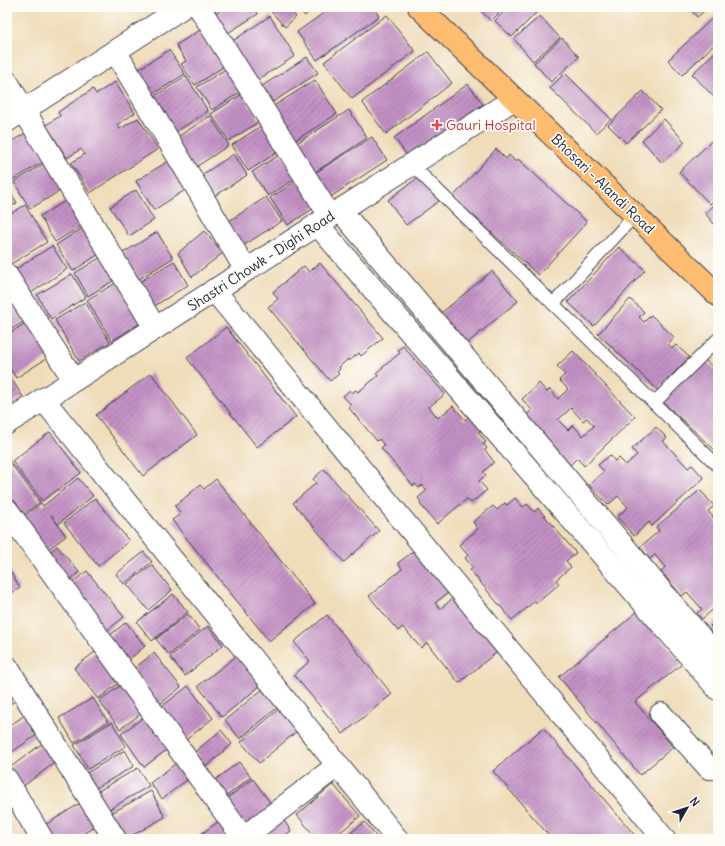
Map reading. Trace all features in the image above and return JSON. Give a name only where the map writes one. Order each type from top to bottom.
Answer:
[{"type":"main road","name":"Bhosari - Alandi Road","points":[[419,7],[718,295]]},
{"type":"street","points":[[16,116],[183,7]]},
{"type":"street","points":[[199,7],[329,217],[718,689]]},
{"type":"street","points":[[115,51],[246,270]]},
{"type":"street","points":[[7,82],[16,116],[155,328]]},
{"type":"street","name":"Shastri Chowk - Dighi Road","points":[[7,422],[514,99]]},
{"type":"street","points":[[329,217],[718,658]]},
{"type":"street","points":[[7,276],[74,380]]},
{"type":"street","points":[[214,290],[664,839]]},
{"type":"street","points":[[43,399],[397,839]]},
{"type":"street","points":[[7,510],[243,838],[338,765]]},
{"type":"street","points":[[7,667],[115,839]]},
{"type":"street","points":[[661,714],[709,768],[718,768]]},
{"type":"street","points":[[10,791],[42,839]]},
{"type":"lane","points":[[411,164],[718,466]]},
{"type":"lane","points":[[553,304],[635,215]]},
{"type":"lane","points":[[654,402],[718,339]]},
{"type":"building","points":[[226,7],[253,7],[258,14],[223,36],[210,17]]},
{"type":"building","points":[[267,7],[288,7],[296,17],[285,27]]},
{"type":"building","points":[[296,7],[315,7],[305,16]]},
{"type":"building","points":[[332,7],[373,7],[379,16],[317,60],[297,32]]},
{"type":"building","points":[[477,7],[505,7],[491,21]]},
{"type":"building","points":[[508,7],[542,7],[512,37],[495,21]]},
{"type":"building","points":[[688,7],[709,7],[697,17]]},
{"type":"building","points":[[718,13],[718,41],[682,75],[668,60]]},
{"type":"building","points":[[387,15],[415,51],[352,99],[324,62]]},
{"type":"building","points":[[270,16],[295,56],[256,81],[231,42]]},
{"type":"building","points":[[540,16],[560,38],[533,61],[514,39]]},
{"type":"building","points":[[205,27],[229,63],[195,85],[181,64],[186,61],[176,45]]},
{"type":"building","points":[[562,38],[579,57],[551,82],[534,63]]},
{"type":"building","points":[[718,49],[718,98],[716,99],[692,74]]},
{"type":"building","points":[[169,50],[185,74],[150,96],[134,72]]},
{"type":"building","points":[[428,52],[452,83],[386,134],[362,102]]},
{"type":"building","points":[[307,57],[318,73],[273,102],[262,86]]},
{"type":"building","points":[[232,65],[247,88],[212,110],[197,87]]},
{"type":"building","points":[[565,73],[611,119],[596,133],[550,88]]},
{"type":"building","points":[[186,76],[208,111],[171,135],[149,100]]},
{"type":"building","points":[[315,80],[337,114],[291,143],[269,109]]},
{"type":"building","points":[[115,82],[135,113],[117,125],[120,129],[138,118],[158,149],[90,193],[71,163],[85,154],[81,149],[67,158],[46,125],[60,116],[58,112],[93,89],[96,94]]},
{"type":"building","points":[[468,84],[483,104],[409,158],[394,138]]},
{"type":"building","points":[[643,91],[661,110],[626,143],[608,125]]},
{"type":"building","points":[[242,94],[260,121],[229,141],[211,114]]},
{"type":"building","points":[[349,110],[367,138],[309,176],[297,143]]},
{"type":"building","points":[[210,116],[229,145],[193,169],[173,140]]},
{"type":"building","points":[[664,119],[685,142],[662,163],[642,140]]},
{"type":"building","points":[[264,124],[281,150],[248,171],[232,145]]},
{"type":"building","points":[[29,131],[46,160],[13,180],[7,171],[7,144]]},
{"type":"building","points":[[718,135],[718,197],[710,204],[679,172]]},
{"type":"building","points":[[372,137],[387,160],[324,201],[309,177]]},
{"type":"building","points":[[496,149],[506,159],[509,155],[516,162],[518,159],[587,222],[538,275],[453,197]]},
{"type":"building","points":[[234,154],[247,175],[210,199],[197,178]]},
{"type":"building","points":[[281,154],[297,178],[268,196],[252,172]]},
{"type":"building","points":[[175,157],[193,185],[154,210],[136,181]]},
{"type":"building","points":[[50,160],[66,187],[30,209],[14,182]]},
{"type":"building","points":[[420,176],[439,201],[406,225],[388,200]]},
{"type":"building","points":[[303,177],[320,204],[288,225],[270,198]]},
{"type":"building","points":[[7,186],[17,203],[7,209]]},
{"type":"building","points":[[136,190],[154,220],[129,236],[110,207]]},
{"type":"building","points":[[77,194],[93,219],[55,242],[40,216]]},
{"type":"building","points":[[266,197],[282,221],[241,247],[226,223]]},
{"type":"building","points":[[718,202],[718,229],[705,213]]},
{"type":"building","points":[[25,205],[47,242],[11,264],[7,257],[7,216]]},
{"type":"building","points":[[95,220],[111,246],[73,271],[56,245]]},
{"type":"building","points":[[204,231],[223,253],[192,277],[178,253]]},
{"type":"building","points":[[157,232],[173,258],[139,279],[123,253]]},
{"type":"building","points":[[52,246],[67,269],[31,293],[16,269]]},
{"type":"building","points":[[619,247],[645,270],[594,326],[568,302]]},
{"type":"building","points":[[113,250],[126,273],[88,296],[75,273]]},
{"type":"building","points":[[174,261],[188,285],[151,308],[136,284]]},
{"type":"building","points":[[320,263],[383,338],[361,356],[359,353],[349,361],[348,359],[339,367],[340,369],[337,372],[339,374],[330,381],[268,307],[278,299],[273,292],[304,266],[309,272]]},
{"type":"building","points":[[492,271],[518,301],[459,350],[434,319]]},
{"type":"building","points":[[72,274],[86,297],[51,319],[37,295]]},
{"type":"building","points":[[124,278],[148,318],[112,341],[87,300]]},
{"type":"building","points":[[7,291],[28,319],[7,332]]},
{"type":"building","points":[[630,299],[644,312],[639,317],[644,322],[651,315],[674,337],[668,344],[672,348],[676,345],[689,357],[658,390],[598,334]]},
{"type":"building","points":[[85,302],[110,342],[79,361],[55,320]]},
{"type":"building","points":[[30,320],[52,355],[16,378],[7,364],[7,335]]},
{"type":"building","points":[[226,327],[296,417],[257,447],[187,358]]},
{"type":"building","points":[[403,346],[445,394],[429,407],[438,418],[453,406],[465,420],[474,412],[486,426],[478,432],[486,442],[483,444],[487,448],[485,450],[494,462],[483,472],[486,475],[479,481],[487,490],[471,503],[467,499],[437,524],[420,504],[421,502],[418,498],[427,490],[422,485],[419,488],[415,484],[413,486],[381,448],[384,445],[379,439],[377,441],[348,407],[351,405],[343,396],[350,390],[352,393],[356,390],[358,392],[378,376],[376,373],[400,353],[398,350]]},
{"type":"building","points":[[573,351],[635,417],[584,466],[577,458],[565,470],[520,421],[532,410],[522,399],[539,383],[547,392],[550,389],[558,399],[568,389],[559,380],[565,375],[557,366]],"holes":[[[571,408],[583,421],[587,418],[594,426],[583,436],[573,425],[568,430],[558,420]]]},
{"type":"building","points":[[703,358],[718,372],[718,453],[662,401]]},
{"type":"building","points":[[7,372],[23,397],[7,407]]},
{"type":"building","points":[[151,373],[197,435],[143,476],[96,415]]},
{"type":"building","points":[[656,427],[667,438],[663,441],[688,468],[692,465],[704,478],[652,526],[649,522],[634,536],[617,517],[628,507],[618,496],[608,505],[589,485],[604,471],[598,465],[610,455],[615,461],[619,458],[626,465],[637,455],[632,449]]},
{"type":"building","points":[[50,432],[81,473],[42,501],[12,461]]},
{"type":"building","points":[[7,458],[40,502],[21,516],[7,499]]},
{"type":"building","points":[[324,469],[379,531],[344,562],[293,503],[316,483],[313,479]]},
{"type":"building","points":[[78,478],[93,496],[58,524],[51,515],[66,536],[42,554],[18,521],[41,503],[43,506]]},
{"type":"building","points":[[216,479],[315,604],[269,641],[172,520],[181,514],[175,506],[200,485],[204,489]]},
{"type":"building","points":[[700,490],[714,506],[708,511],[718,523],[718,605],[702,619],[697,613],[702,609],[687,592],[682,596],[661,572],[665,567],[655,555],[650,559],[640,547],[659,531],[656,527]]},
{"type":"building","points":[[95,498],[129,541],[98,566],[64,523]]},
{"type":"building","points":[[515,498],[523,507],[527,504],[534,512],[538,508],[576,553],[566,561],[571,567],[556,580],[559,584],[537,603],[535,601],[512,620],[470,570],[473,568],[465,558],[468,555],[459,545],[478,529],[473,522],[493,506],[497,510],[505,503],[507,505]]},
{"type":"building","points":[[57,546],[79,572],[64,585],[42,558]]},
{"type":"building","points":[[415,550],[449,592],[435,603],[440,609],[457,595],[503,647],[459,683],[427,643],[421,648],[403,627],[398,631],[369,596],[402,569],[398,563]]},
{"type":"building","points":[[144,552],[152,562],[124,584],[116,574]]},
{"type":"building","points":[[152,565],[172,590],[148,610],[127,584]]},
{"type":"building","points":[[7,566],[20,588],[7,596]]},
{"type":"building","points":[[87,571],[124,617],[104,633],[67,587]]},
{"type":"building","points":[[173,594],[188,612],[152,641],[137,622]]},
{"type":"building","points":[[638,611],[682,664],[635,702],[673,747],[640,775],[559,677]]},
{"type":"building","points":[[188,614],[200,630],[169,655],[156,639]]},
{"type":"building","points":[[327,615],[392,694],[343,734],[294,675],[310,661],[294,642]]},
{"type":"building","points":[[718,619],[718,635],[710,626]]},
{"type":"building","points":[[126,622],[145,646],[126,662],[107,638]]},
{"type":"building","points":[[208,626],[223,645],[185,676],[170,657]]},
{"type":"building","points":[[100,648],[124,679],[98,699],[74,668]]},
{"type":"building","points":[[154,653],[181,687],[159,705],[132,670]]},
{"type":"building","points":[[236,656],[260,686],[222,717],[198,686]]},
{"type":"building","points":[[7,679],[21,697],[7,706]]},
{"type":"building","points":[[125,682],[146,710],[120,729],[99,701]]},
{"type":"building","points":[[188,686],[213,718],[186,740],[160,708]]},
{"type":"building","points":[[263,689],[278,707],[240,739],[225,720]]},
{"type":"building","points":[[93,698],[108,722],[74,743],[59,718]]},
{"type":"building","points":[[279,709],[297,731],[259,763],[241,742]]},
{"type":"building","points":[[30,712],[43,731],[7,755],[7,727]]},
{"type":"building","points":[[149,713],[173,745],[144,767],[121,734]]},
{"type":"building","points":[[112,722],[126,746],[88,769],[74,745]]},
{"type":"building","points":[[543,728],[638,839],[552,839],[493,771]]},
{"type":"building","points":[[221,730],[232,744],[207,766],[195,752]]},
{"type":"building","points":[[47,740],[61,758],[22,787],[8,769]]},
{"type":"building","points":[[125,750],[134,766],[96,788],[87,773]]},
{"type":"building","points":[[179,761],[191,777],[162,799],[150,783]]},
{"type":"building","points":[[239,762],[251,777],[223,799],[211,783]]},
{"type":"building","points":[[138,768],[149,786],[108,810],[97,792]]},
{"type":"building","points":[[253,779],[274,808],[244,830],[223,801]]},
{"type":"building","points":[[333,784],[360,816],[332,839],[317,839],[297,815]]},
{"type":"building","points":[[151,791],[165,817],[126,839],[108,815]]},
{"type":"building","points":[[82,802],[97,825],[75,839],[50,839],[42,827]]},
{"type":"building","points":[[280,815],[291,831],[280,839],[250,839]]},
{"type":"building","points":[[222,819],[232,833],[223,839],[194,839]]},
{"type":"building","points":[[365,822],[378,839],[343,839]]},
{"type":"place","name":"Gauri Hospital","points":[[437,125]]}]
